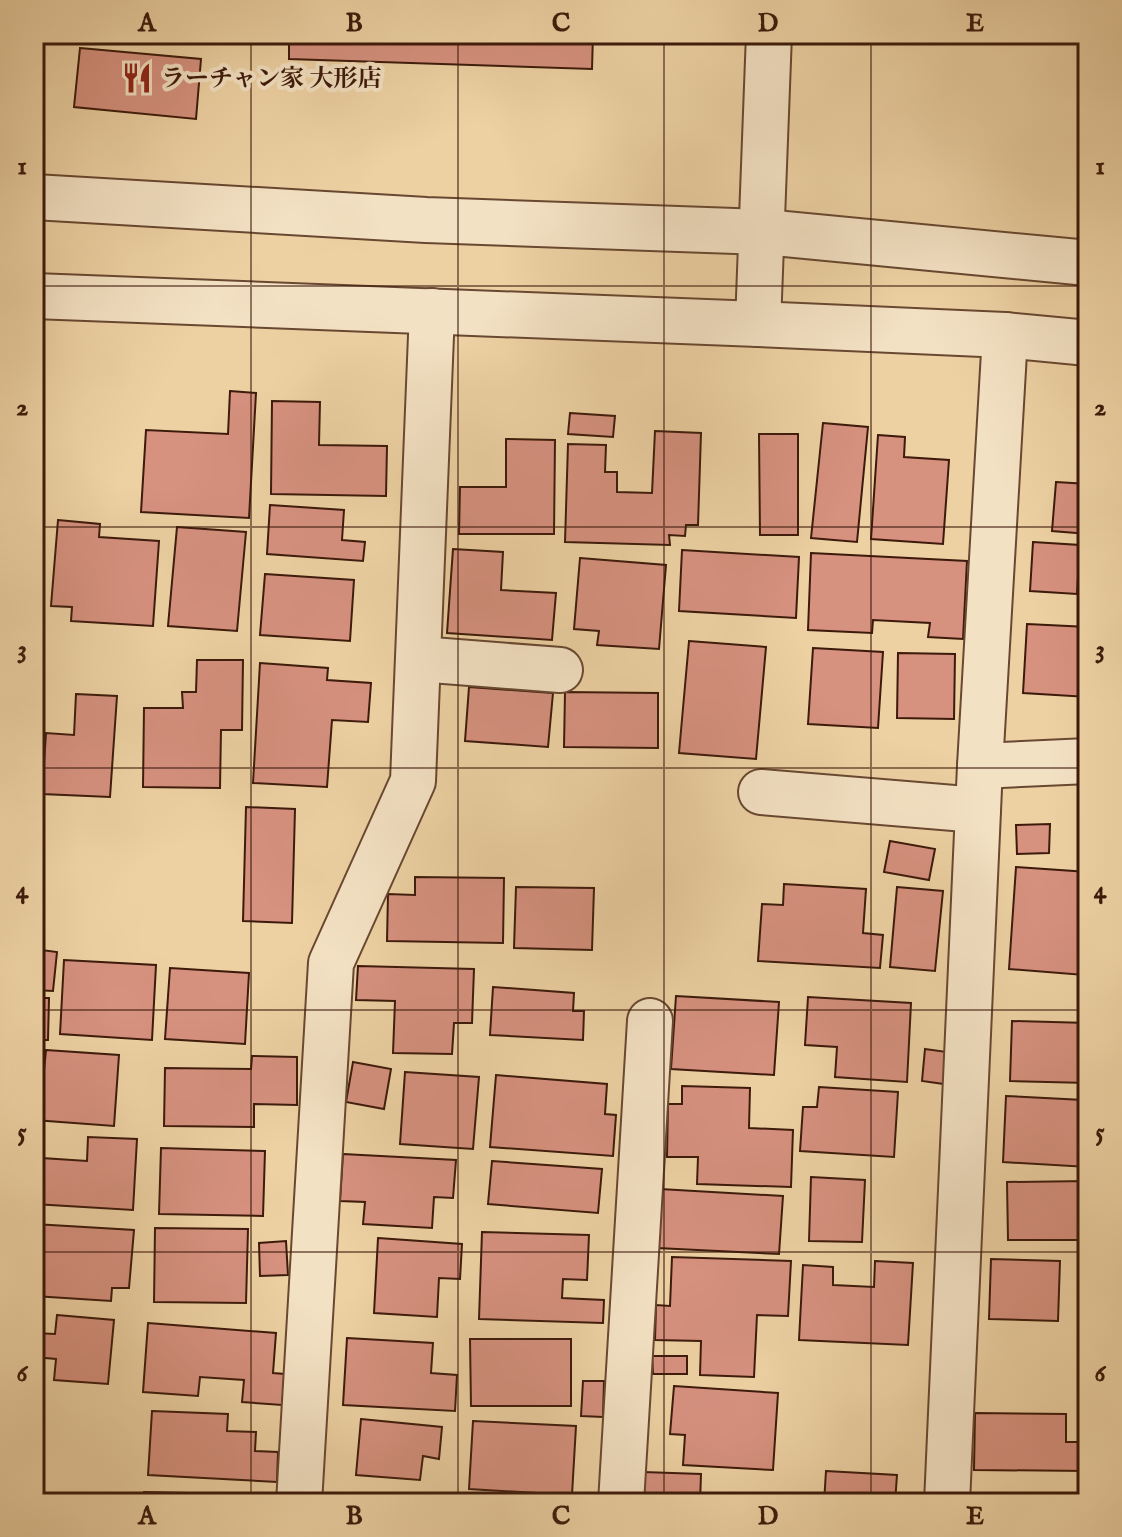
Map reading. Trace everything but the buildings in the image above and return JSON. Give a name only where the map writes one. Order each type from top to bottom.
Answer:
[{"type":"street","points":[[758,324],[764,232],[769,34]]},
{"type":"street","points":[[34,197],[426,220],[764,232],[1088,263]]},
{"type":"street","points":[[34,296],[1005,335],[1088,343]]},
{"type":"street","points":[[299,1503],[331,963],[413,781],[432,311]]},
{"type":"street","points":[[947,1503],[980,766],[1005,335]]},
{"type":"street","points":[[419,659],[560,670]]},
{"type":"street","points":[[980,766],[1088,761]]},
{"type":"street","points":[[761,792],[978,810]]},
{"type":"street","points":[[621,1503],[650,1021]]},
{"type":"place","name":"ラーチャン家 大形店","points":[[137,78]]}]
